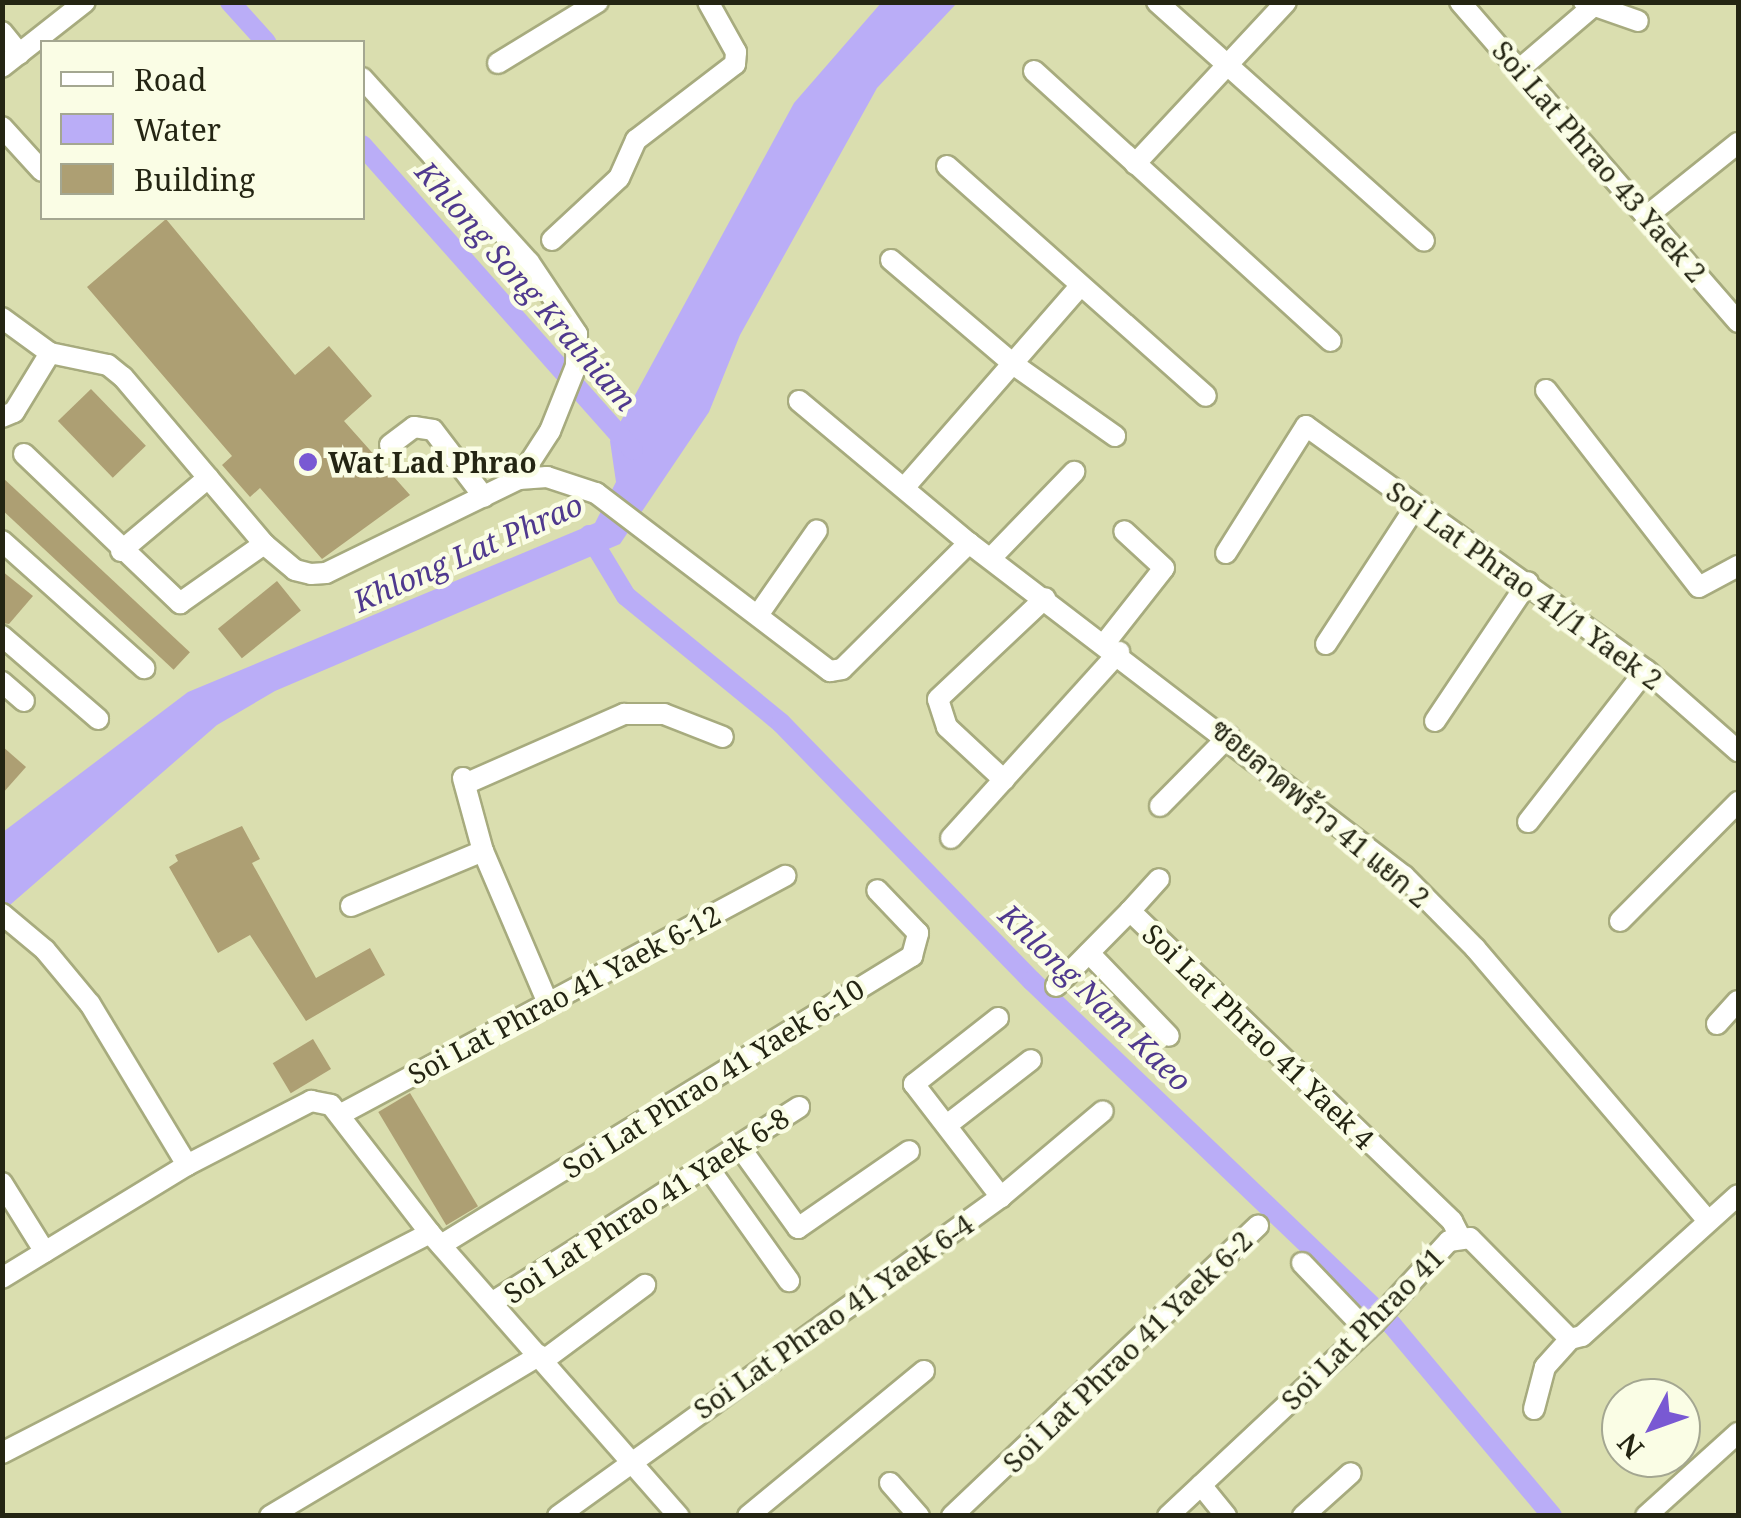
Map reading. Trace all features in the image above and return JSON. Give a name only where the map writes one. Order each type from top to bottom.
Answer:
[{"type":"street","points":[[2,67],[85,2]]},
{"type":"street","points":[[498,63],[598,2]]},
{"type":"street","points":[[552,240],[619,178],[636,140],[730,70],[736,52],[708,2]]},
{"type":"street","points":[[1157,2],[1424,241]]},
{"type":"street","points":[[1135,164],[1286,2]]},
{"type":"street","name":"Soi Lat Phrao 43 Yaek 2","points":[[1460,2],[1522,67],[1738,322]]},
{"type":"street","points":[[1522,67],[1587,6],[1638,20]]},
{"type":"street","points":[[2,32],[20,54]]},
{"type":"street","points":[[1034,71],[1332,341]]},
{"type":"street","points":[[365,81],[562,304],[578,334],[567,388],[519,479]]},
{"type":"street","points":[[2,127],[40,169]]},
{"type":"street","points":[[1648,215],[1738,143]]},
{"type":"street","points":[[947,166],[1206,396]]},
{"type":"street","points":[[892,260],[1012,364],[1115,436]]},
{"type":"street","points":[[904,488],[1080,286]]},
{"type":"street","points":[[2,318],[50,353],[108,365],[123,377],[264,544],[295,570],[326,573],[519,479],[547,477],[596,492],[820,664],[842,670],[969,543]]},
{"type":"street","points":[[2,417],[14,412],[50,353]]},
{"type":"street","points":[[1546,390],[1699,587],[1738,566]]},
{"type":"street","name":"ซอยลาดพร้าว 41 แยก 2","points":[[799,401],[969,543],[1230,736],[1404,876],[1476,948],[1708,1221]]},
{"type":"street","points":[[390,445],[414,426],[433,430],[484,497]]},
{"type":"street","name":"Soi Lat Phrao 41/1 Yaek 2","points":[[1226,553],[1306,426],[1646,670],[1738,751]]},
{"type":"street","points":[[24,454],[121,551],[180,603],[264,544]]},
{"type":"street","points":[[990,558],[1074,472]]},
{"type":"street","points":[[121,551],[208,478]]},
{"type":"street","points":[[1326,644],[1416,506]]},
{"type":"street","points":[[758,616],[817,530]]},
{"type":"street","points":[[951,838],[1112,648],[1164,568],[1124,531]]},
{"type":"street","points":[[2,541],[144,668]]},
{"type":"street","points":[[1436,722],[1528,582]]},
{"type":"street","points":[[1004,780],[947,727],[938,700],[1045,598]]},
{"type":"street","points":[[2,636],[98,718]]},
{"type":"street","points":[[1528,822],[1646,670]]},
{"type":"street","points":[[2,682],[24,701]]},
{"type":"street","points":[[547,1001],[483,850],[464,781],[624,714],[664,714],[722,737]]},
{"type":"street","points":[[1160,806],[1230,736]]},
{"type":"street","points":[[1620,921],[1738,802]]},
{"type":"street","points":[[351,906],[483,850]]},
{"type":"street","name":"Soi Lat Phrao 41 Yaek 6-12","points":[[343,1113],[785,876]]},
{"type":"street","points":[[1130,911],[1159,880]]},
{"type":"street","name":"Soi Lat Phrao 41 Yaek 6-10","points":[[436,1239],[912,956],[920,947],[918,933],[878,890]]},
{"type":"street","name":"Soi Lat Phrao 41 Yaek 4","points":[[1056,986],[1130,911],[1452,1222],[1460,1237]]},
{"type":"street","points":[[2,914],[45,950],[90,1004],[187,1165]]},
{"type":"street","points":[[1088,953],[1169,1036]]},
{"type":"street","points":[[1717,1024],[1738,1000]]},
{"type":"street","points":[[998,1018],[914,1084],[1001,1197]]},
{"type":"street","points":[[947,1125],[1031,1060]]},
{"type":"street","points":[[2,1278],[187,1165],[312,1101],[343,1113],[436,1239],[679,1516]]},
{"type":"street","name":"Soi Lat Phrao 41 Yaek 6-8","points":[[492,1302],[799,1107]]},
{"type":"street","name":"Soi Lat Phrao 41 Yaek 6-4","points":[[558,1516],[632,1459],[1001,1197],[1103,1111]]},
{"type":"street","points":[[739,1146],[798,1228],[910,1152]]},
{"type":"street","points":[[708,1166],[788,1281]]},
{"type":"street","points":[[2,1183],[45,1252]]},
{"type":"street","points":[[1534,1409],[1546,1367],[1570,1339],[1582,1336],[1738,1194]]},
{"type":"street","name":"Soi Lat Phrao 41 Yaek 6-2","points":[[952,1516],[1258,1226]]},
{"type":"street","name":"Soi Lat Phrao 41","points":[[1168,1516],[1460,1237],[1483,1250],[1570,1339]]},
{"type":"street","points":[[2,1452],[436,1239]]},
{"type":"street","points":[[1302,1264],[1370,1327]]},
{"type":"street","points":[[270,1516],[542,1358],[645,1284]]},
{"type":"street","points":[[748,1516],[924,1370]]},
{"type":"street","points":[[1646,1516],[1738,1433]]},
{"type":"street","points":[[1302,1516],[1352,1473]]},
{"type":"street","points":[[890,1482],[919,1516]]},
{"type":"street","points":[[1200,1485],[1226,1516]]},
{"type":"water","points":[[881,3],[957,3],[877,88],[740,335],[709,412],[620,544],[275,691],[217,725],[3,911],[3,832],[188,692],[595,523],[616,482],[610,441],[794,103]]},
{"type":"building","points":[[167,220],[295,375],[329,346],[372,396],[344,421],[410,495],[322,559],[260,488],[250,497],[222,465],[232,456],[87,287]]},
{"type":"building","points":[[91,389],[146,446],[113,478],[58,421]]},
{"type":"building","points":[[2,477],[190,652],[174,670],[2,510]]},
{"type":"building","points":[[2,571],[33,596],[9,624],[2,623]]},
{"type":"building","points":[[277,581],[301,611],[242,658],[218,629]]},
{"type":"building","points":[[2,746],[26,767],[2,794]]},
{"type":"building","points":[[242,826],[260,859],[252,863],[316,978],[370,948],[385,975],[306,1021],[250,935],[218,953],[169,867],[178,861],[175,855]]},
{"type":"building","points":[[313,1039],[331,1069],[291,1093],[273,1063]]},
{"type":"building","points":[[410,1093],[478,1206],[446,1225],[378,1112]]},
{"type":"waterway","name":"Khlong Song Krathiam","points":[[230,2],[264,40]]},
{"type":"waterway","name":"Khlong Song Krathiam","points":[[365,148],[633,450]]},
{"type":"waterway","name":"Khlong Nam Kaeo","points":[[589,535],[626,596],[781,723],[1032,981],[1392,1325],[1552,1516]]},
{"type":"place","name":"Wat Lad Phrao","points":[[308,462]]},
{"type":"water label","name":"Khlong Lat Phrao","points":[[468,553]]}]
